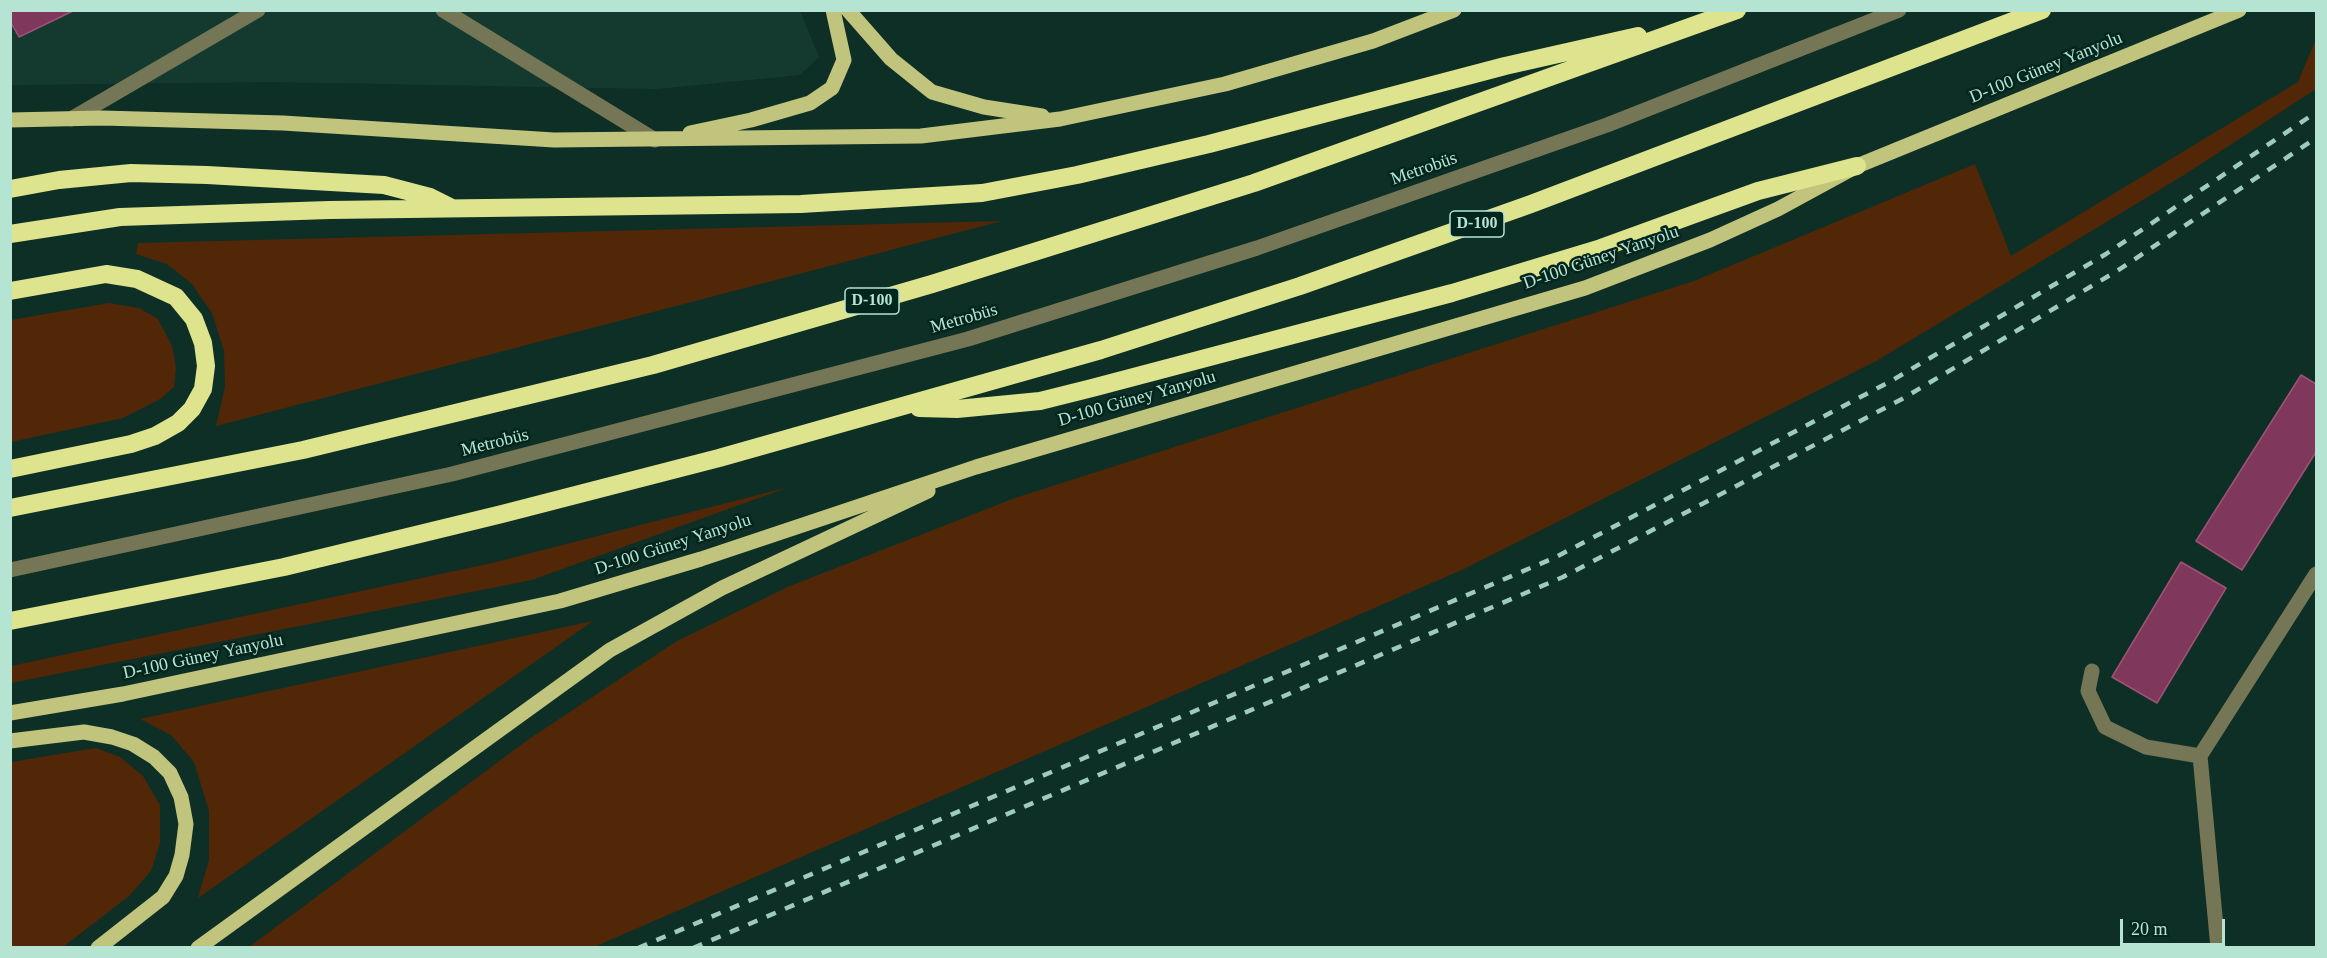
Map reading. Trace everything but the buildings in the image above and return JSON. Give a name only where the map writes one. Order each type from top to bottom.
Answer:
[{"type":"highway","name":"D-100","points":[[10,508],[303,450],[664,362],[932,284],[1254,183],[1737,10]]},
{"type":"highway","name":"D-100","points":[[10,621],[284,567],[502,514],[902,407],[1101,350],[1300,286],[1653,159],[2042,10]]},
{"type":"highway","points":[[10,234],[120,217],[801,204],[982,193],[1077,175],[1209,144],[1506,66],[1712,20]]},
{"type":"highway","points":[[902,407],[957,409],[1040,400],[1092,388],[1452,293],[1601,248],[1758,191],[1857,166]]},
{"type":"highway","points":[[10,189],[59,180],[131,173],[207,175],[384,185],[429,197],[454,209]]},
{"type":"highway","points":[[10,291],[106,274],[137,279],[176,297],[194,319],[203,343],[206,366],[203,389],[192,409],[178,423],[155,436],[131,444],[10,469]]},
{"type":"main road","points":[[655,140],[751,120],[810,103],[832,88],[844,60],[833,10]]},
{"type":"main road","points":[[848,10],[891,59],[932,92],[984,107],[1060,119]]},
{"type":"main road","points":[[10,120],[283,123],[554,140],[921,136],[1060,119],[1225,84],[1373,41],[1454,10]]},
{"type":"main road","name":"D-100 Güney Yanyolu","points":[[10,713],[123,694],[560,601],[700,559],[976,467],[1585,288],[1710,240],[1778,209],[1857,166],[2239,10]]},
{"type":"main road","points":[[198,948],[610,650],[722,588],[801,553],[976,467]]},
{"type":"main road","points":[[10,741],[84,732],[112,736],[133,744],[154,757],[170,773],[181,797],[186,824],[183,855],[176,876],[163,897],[98,948]]},
{"type":"lane","points":[[71,119],[258,10]]},
{"type":"lane","points":[[443,10],[655,140]]},
{"type":"lane","name":"Metrobüs","points":[[10,570],[452,474],[968,339],[1302,232],[1607,125],[1899,10]]},
{"type":"lane","points":[[2218,948],[2200,756],[2316,574]]},
{"type":"lane","points":[[2092,671],[2088,692],[2105,727],[2146,747],[2200,756]]},
{"type":"shaded area","points":[[10,11],[800,11],[819,57],[800,75],[657,89],[272,82],[11,85]]},
{"type":"shaded area","points":[[2316,39],[2316,89],[2184,175],[1878,360],[1464,569],[594,947],[249,947],[529,739],[677,641],[790,586],[1015,498],[1694,281],[1975,164],[2011,256],[2298,82]]},
{"type":"shaded area","points":[[1002,221],[216,426],[225,387],[224,351],[212,313],[192,284],[167,264],[136,254],[138,243]]},
{"type":"shaded area","points":[[109,303],[139,308],[158,319],[172,346],[176,368],[174,387],[160,399],[123,418],[11,442],[11,320]]},
{"type":"shaded area","points":[[789,487],[532,580],[11,683],[11,666],[492,563]]},
{"type":"shaded area","points":[[593,621],[198,898],[209,860],[209,811],[194,762],[171,735],[140,719]]},
{"type":"shaded area","points":[[96,748],[120,757],[143,776],[160,805],[160,843],[151,871],[129,896],[63,947],[11,947],[11,762]]},
{"type":"railway","points":[[638,948],[1554,558],[1891,381],[2106,254],[2315,113]]},
{"type":"railway","points":[[693,948],[1563,577],[1902,399],[2117,271],[2316,138]]}]
